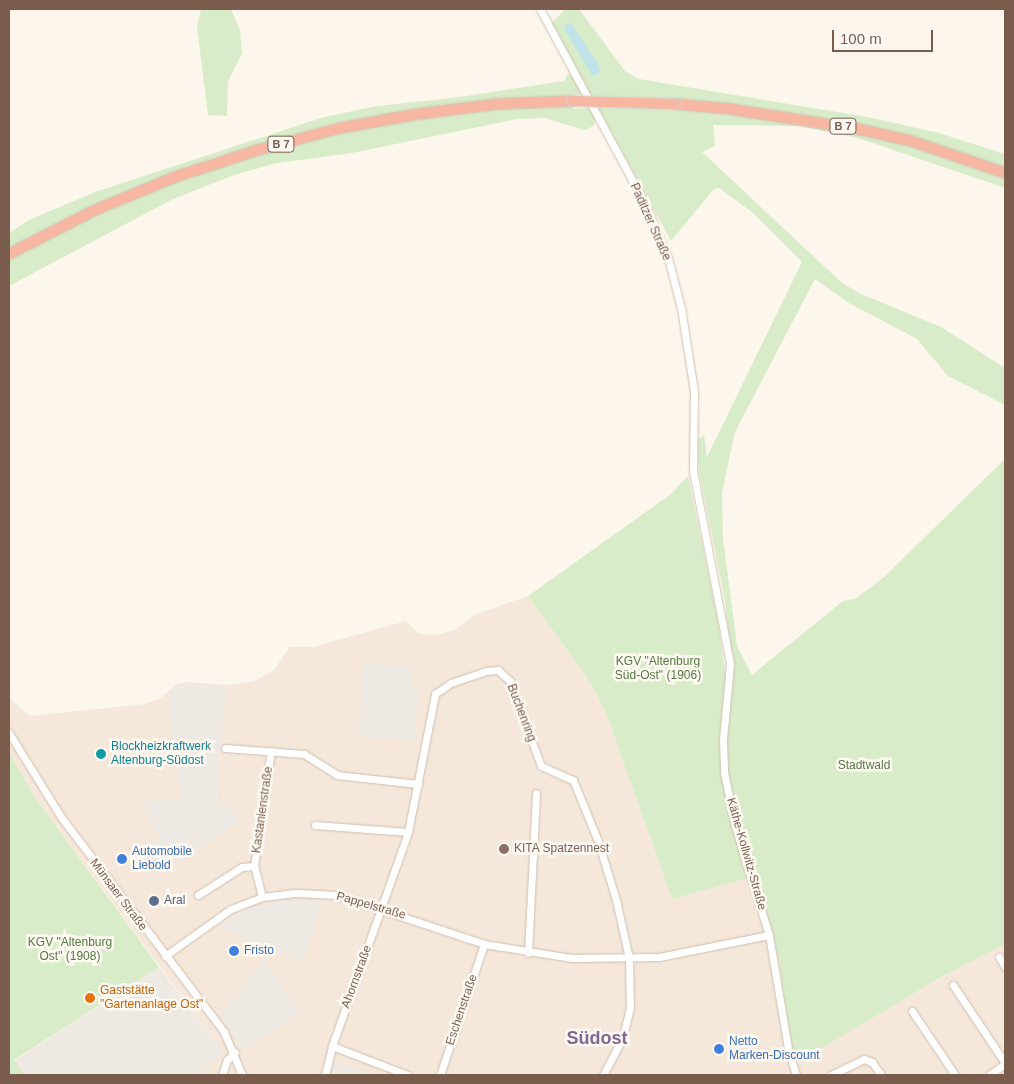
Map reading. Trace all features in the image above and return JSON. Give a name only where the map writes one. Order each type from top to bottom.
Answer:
[{"type":"highway","name":"B 7","points":[[9,254],[104,206],[175,177],[258,150],[340,128],[418,114],[497,104],[572,101],[675,104],[730,109],[858,129],[910,142],[1005,173]]},
{"type":"street","name":"Paditzer Straße","points":[[540,9],[647,208],[668,258],[681,308],[693,383],[692,454]]},
{"type":"street","name":"Käthe-Kollwitz-Straße","points":[[692,454],[730,664],[723,740],[724,772],[735,826],[769,935],[788,1049],[796,1075]]},
{"type":"street","name":"Buchenring","points":[[382,908],[408,832],[419,784],[435,694],[451,683],[486,670],[498,670],[510,681],[541,766],[573,780],[600,850],[629,958]]},
{"type":"street","name":"Münsaer Straße","points":[[9,733],[52,805],[165,956],[209,1011],[235,1052],[242,1075]]},
{"type":"street","name":"Kastanienstraße","points":[[225,748],[304,754],[337,775],[419,784]]},
{"type":"street","name":"Kastanienstraße","points":[[262,897],[254,866],[271,751]]},
{"type":"street","points":[[528,953],[536,793]]},
{"type":"street","points":[[315,825],[408,832]]},
{"type":"street","points":[[198,895],[242,867],[254,866]]},
{"type":"street","name":"Pappelstraße","points":[[165,956],[231,909],[262,897],[297,893],[337,895],[382,908],[484,944],[528,953],[571,958],[659,957],[769,935]]},
{"type":"street","name":"Ahornstraße","points":[[325,1075],[332,1046],[382,908]]},
{"type":"street","name":"Eschenstraße","points":[[440,1075],[484,944]]},
{"type":"street","points":[[999,957],[1005,967]]},
{"type":"street","points":[[603,1075],[622,1039],[630,1008],[629,958]]},
{"type":"street","points":[[953,985],[1005,1064],[989,1075]]},
{"type":"street","points":[[912,1011],[955,1075]]},
{"type":"street","points":[[332,1046],[390,1072],[408,1075]]},
{"type":"street","points":[[222,1075],[227,1060],[235,1052]]},
{"type":"street","points":[[831,1075],[864,1059],[872,1062],[881,1075]]},
{"type":"shaded area","points":[[528,596],[591,683],[606,713],[672,899],[756,876],[780,963],[790,1047],[864,1022],[982,954],[1005,944],[1005,1075],[196,1075],[224,1053],[34,796],[9,752],[9,698],[30,716],[145,704],[159,699],[169,691],[180,799],[140,803],[239,821],[227,804],[216,803],[226,685],[254,681],[273,671],[290,647],[313,647],[406,621],[418,633],[434,635],[455,630],[474,615]]},
{"type":"shaded area","points":[[364,663],[411,666],[411,685],[418,686],[414,740],[358,736]]},
{"type":"shaded area","points":[[187,682],[226,685],[216,802],[227,803],[239,821],[172,868],[154,841],[161,836],[140,802],[180,799],[169,691],[176,684]]},
{"type":"shaded area","points":[[287,899],[323,900],[302,961],[277,952],[274,957],[219,926],[245,908]]},
{"type":"shaded area","points":[[263,959],[300,1012],[244,1050],[219,1013],[228,1007]]},
{"type":"shaded area","points":[[159,967],[224,1053],[196,1075],[24,1075],[14,1061]]},
{"type":"shaded area","points":[[334,1062],[371,1074],[330,1075]]},
{"type":"green space","points":[[201,9],[231,9],[240,30],[242,53],[228,81],[227,116],[208,115],[197,27]]},
{"type":"green space","points":[[565,9],[579,9],[625,71],[639,79],[868,117],[939,133],[1005,154],[1005,188],[858,138],[799,126],[713,125],[715,146],[702,152],[842,283],[861,294],[941,327],[1005,368],[1005,405],[948,376],[917,339],[849,303],[815,279],[735,432],[722,493],[723,538],[737,646],[752,675],[843,601],[855,599],[883,578],[1005,459],[1005,944],[943,976],[805,1058],[790,1047],[780,963],[756,876],[672,899],[606,713],[591,683],[528,596],[671,494],[688,476],[718,620],[727,687],[732,692],[732,667],[725,600],[699,471],[697,441],[704,435],[707,457],[802,262],[752,212],[719,188],[714,189],[671,241],[552,23]]},
{"type":"green space","points":[[568,74],[572,75],[582,94],[339,123],[213,158],[93,205],[9,248],[9,233],[29,220],[95,192],[324,117],[377,106],[452,98],[564,81]]},
{"type":"green space","points":[[572,106],[573,109],[590,108],[595,118],[594,126],[584,130],[545,118],[517,119],[352,153],[277,163],[234,175],[171,200],[9,286],[9,259],[97,214],[177,181],[259,155],[341,133],[418,119],[498,109]]},
{"type":"green space","name":"KGV \"Altenburg Ost\" (1908)","points":[[9,752],[34,796],[159,967],[14,1060],[24,1075],[9,1075]]},
{"type":"water","points":[[571,23],[598,64],[600,72],[596,75],[592,75],[564,29],[565,25]]},
{"type":"place","name":"Blockheizkraftwerk Altenburg-Südost","points":[[101,754]]},
{"type":"place","name":"KITA Spatzennest","points":[[504,849]]},
{"type":"place","name":"Automobile Liebold","points":[[122,859]]},
{"type":"place","name":"Aral","points":[[154,901]]},
{"type":"place","name":"Fristo","points":[[234,951]]},
{"type":"place","name":"Gaststätte \"Gartenanlage Ost\"","points":[[90,998]]},
{"type":"place","name":"Netto Marken-Discount","points":[[719,1049]]},
{"type":"district","name":"Südost","points":[[597,1038]]},
{"type":"park label","name":"KGV \"Altenburg Süd-Ost\" (1906)","points":[[658,669]]},
{"type":"park label","name":"Stadtwald","points":[[864,766]]}]
